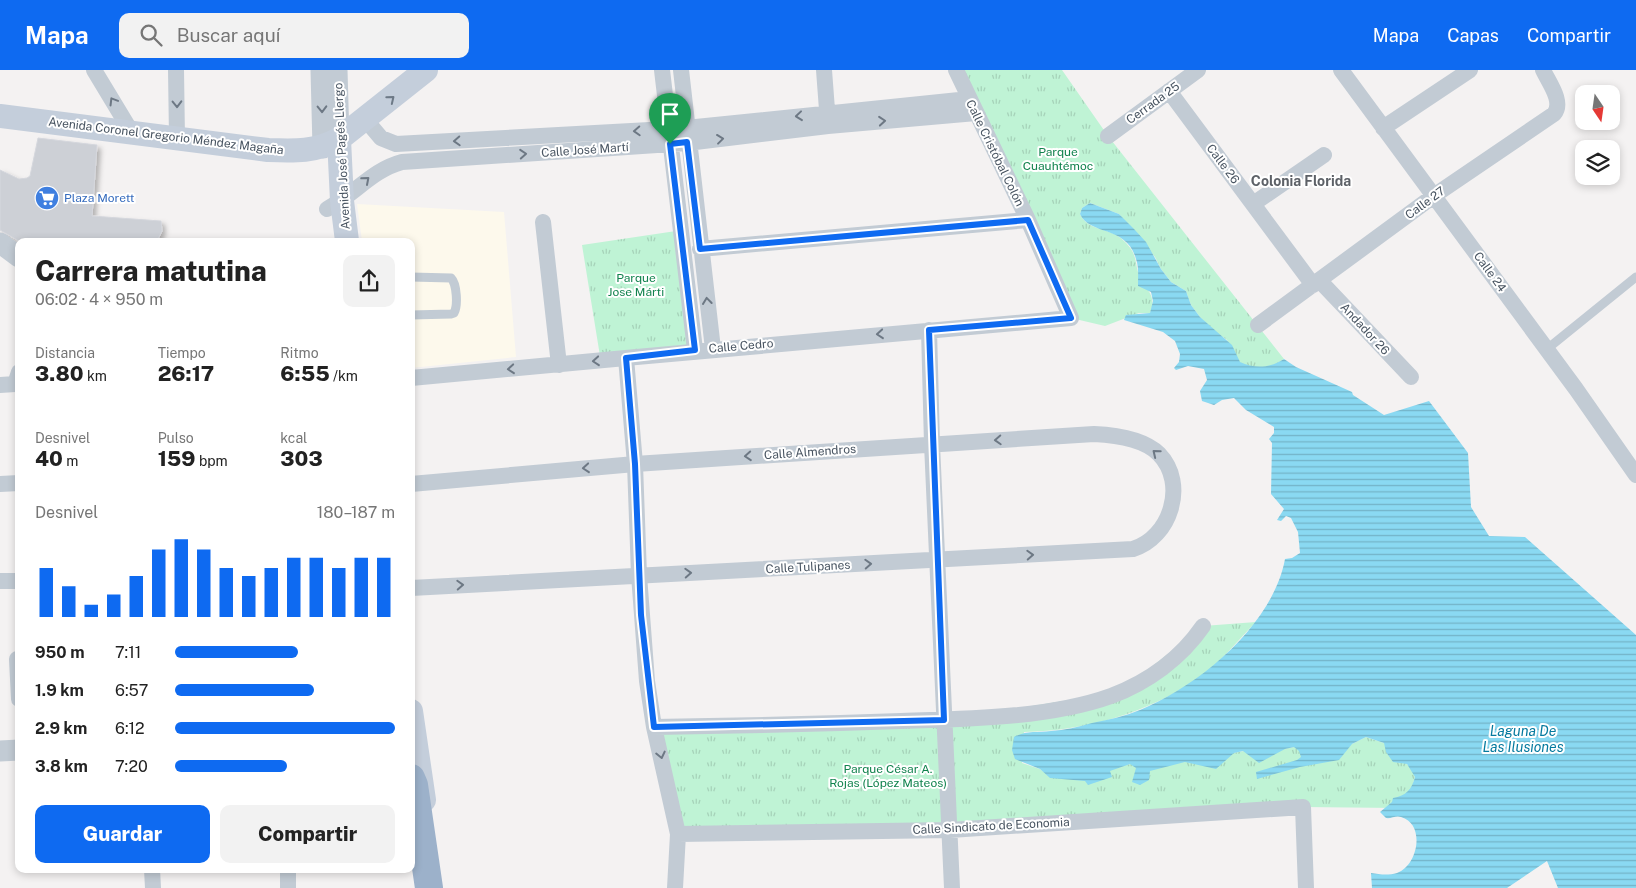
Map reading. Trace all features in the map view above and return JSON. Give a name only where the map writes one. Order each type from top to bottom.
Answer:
[{"type":"highway","points":[[415,794],[429,888]]},
{"type":"main road","name":"Avenida Coronel Gregorio Méndez Magaña","points":[[0,116],[268,150],[296,151],[331,143],[366,120],[426,70]]},
{"type":"main road","name":"Avenida José Pagés Llergo","points":[[330,238],[334,205],[331,143]]},
{"type":"main road","name":"Avenida José Pagés Llergo","points":[[334,205],[346,238]]},
{"type":"main road","points":[[415,745],[436,888]]},
{"type":"main road","points":[[415,873],[417,888]]},
{"type":"street","points":[[94,70],[132,133]]},
{"type":"street","points":[[176,70],[177,138]]},
{"type":"street","name":"Avenida José Pagés Llergo","points":[[321,70],[331,143]]},
{"type":"street","name":"Avenida José Pagés Llergo","points":[[331,143],[337,70]]},
{"type":"street","points":[[662,70],[695,350]]},
{"type":"street","points":[[680,70],[686,135],[713,349]]},
{"type":"street","points":[[824,70],[828,119]]},
{"type":"street","name":"Calle Cristóbal Colón","points":[[956,70],[1028,220],[1071,318]]},
{"type":"street","name":"Cerrada 25","points":[[1108,136],[1198,70]]},
{"type":"street","name":"Calle 24","points":[[1342,70],[1547,349],[1636,475]]},
{"type":"street","points":[[1383,128],[1470,70]]},
{"type":"street","name":"Calle 27","points":[[1258,325],[1435,195],[1554,114],[1558,109],[1558,102],[1543,70]]},
{"type":"street","name":"Calle 26","points":[[1169,91],[1253,204],[1316,283]]},
{"type":"street","name":"Calle José Martí","points":[[366,120],[373,132],[381,138],[396,144],[686,135],[828,119],[972,106]]},
{"type":"street","name":"Calle José Martí","points":[[334,205],[372,174],[387,166],[402,162],[669,136]]},
{"type":"street","points":[[1253,204],[1324,155]]},
{"type":"street","points":[[700,249],[1028,220]]},
{"type":"street","points":[[543,222],[559,364]]},
{"type":"street","points":[[0,243],[15,254]]},
{"type":"street","name":"Andador 26","points":[[1316,283],[1411,377]]},
{"type":"street","name":"Calle Cedro","points":[[415,378],[695,350],[1071,318]]},
{"type":"street","points":[[929,330],[932,444],[952,888]]},
{"type":"street","points":[[626,358],[635,464],[639,576],[647,681],[654,727],[678,834],[675,888]]},
{"type":"street","name":"Calle Almendros","points":[[415,484],[635,464],[1094,434],[1121,437],[1144,445],[1159,454],[1168,471],[1173,496]]},
{"type":"street","points":[[0,484],[15,483]]},
{"type":"street","name":"Calle Tulipanes","points":[[415,588],[1133,549],[1146,544],[1161,530],[1169,516],[1173,496]]},
{"type":"street","points":[[0,581],[15,581]]},
{"type":"street","points":[[654,727],[944,720],[1044,710],[1084,703],[1112,695],[1136,684],[1165,666],[1186,648],[1203,626]]},
{"type":"street","points":[[0,751],[15,750]]},
{"type":"street","points":[[0,766],[15,764]]},
{"type":"street","name":"Calle Sindicato de Economia","points":[[678,834],[950,830],[1303,807],[1306,888]]},
{"type":"street","points":[[152,873],[153,888]]},
{"type":"street","points":[[288,873],[288,888]]},
{"type":"lane","points":[[415,277],[452,278],[455,283],[456,309],[451,314],[415,315]]},
{"type":"lane","points":[[1547,349],[1636,277]]},
{"type":"shaded area","points":[[357,204],[504,212],[516,357],[415,368],[415,238],[362,238]]},
{"type":"green space","name":"Parque Cuauhtémoc","points":[[956,70],[1062,70],[1108,136],[1284,359],[1271,367],[1250,367],[1239,362],[1227,340],[1211,329],[1200,317],[1191,305],[1186,291],[1171,282],[1155,257],[1119,214],[1090,203],[1082,208],[1080,214],[1088,224],[1113,233],[1129,246],[1141,279],[1151,295],[1153,303],[1150,313],[1139,313],[1105,326],[1071,318]]},
{"type":"green space","name":"Parque Jose Márti","points":[[676,231],[692,345],[600,356],[582,245]]},
{"type":"green space","name":"Parque César A. Rojas (López Mateos)","points":[[1256,622],[1207,672],[1159,701],[1115,718],[1093,724],[1047,731],[1024,732],[1022,763],[1040,769],[1050,777],[1130,764],[1214,761],[1226,754],[1244,751],[1267,752],[1294,747],[1352,744],[1366,737],[1384,743],[1413,770],[1415,777],[1412,788],[1397,808],[1303,807],[678,834],[654,727],[944,720],[1120,692],[1203,626]]},
{"type":"water","name":"Laguna De Las Ilusiones","points":[[1090,203],[1119,214],[1134,229],[1146,242],[1161,269],[1171,282],[1186,291],[1191,305],[1200,317],[1232,345],[1240,362],[1251,366],[1262,366],[1284,359],[1296,367],[1352,392],[1353,395],[1384,415],[1429,401],[1468,453],[1471,507],[1489,536],[1525,537],[1636,635],[1636,888],[1558,888],[1547,861],[1507,888],[1372,888],[1371,873],[1386,875],[1397,873],[1404,869],[1414,854],[1416,836],[1414,828],[1409,821],[1399,817],[1386,818],[1380,812],[1392,802],[1393,798],[1402,796],[1408,791],[1415,777],[1407,764],[1393,762],[1386,752],[1384,743],[1366,737],[1352,744],[1339,760],[1300,767],[1257,779],[1256,772],[1297,760],[1301,757],[1299,751],[1294,747],[1285,749],[1259,763],[1243,751],[1234,753],[1216,769],[1185,762],[1150,771],[1149,780],[1140,785],[1132,782],[1136,768],[1130,764],[1110,771],[1112,777],[1088,785],[1085,781],[1050,778],[1040,769],[1015,759],[1012,750],[1014,737],[1028,733],[1077,727],[1122,716],[1140,710],[1186,686],[1230,650],[1249,629],[1266,607],[1278,583],[1285,559],[1292,558],[1300,553],[1298,532],[1291,518],[1286,516],[1281,521],[1277,520],[1284,509],[1271,494],[1272,443],[1269,439],[1274,433],[1274,427],[1246,410],[1234,398],[1222,400],[1214,405],[1202,401],[1200,391],[1207,380],[1204,369],[1188,366],[1176,370],[1174,368],[1179,362],[1180,354],[1175,341],[1163,332],[1124,320],[1126,315],[1150,313],[1153,301],[1151,292],[1138,286],[1137,262],[1131,248],[1125,241],[1092,226],[1080,214],[1082,208]]},
{"type":"building","name":"Plaza Morett","points":[[38,138],[97,145],[92,216],[161,221],[162,231],[158,238],[15,239],[0,230],[0,170],[19,179],[30,176]]},
{"type":"place","name":"Plaza Morett","points":[[47,198]]},
{"type":"district","name":"Colonia Florida","points":[[1301,181]]},
{"type":"route","points":[[687,142],[700,249],[1028,220],[1071,318],[929,330],[944,720],[775,726],[654,727],[647,681],[641,615],[635,464],[626,358],[695,350],[670,144],[687,142]]}]
